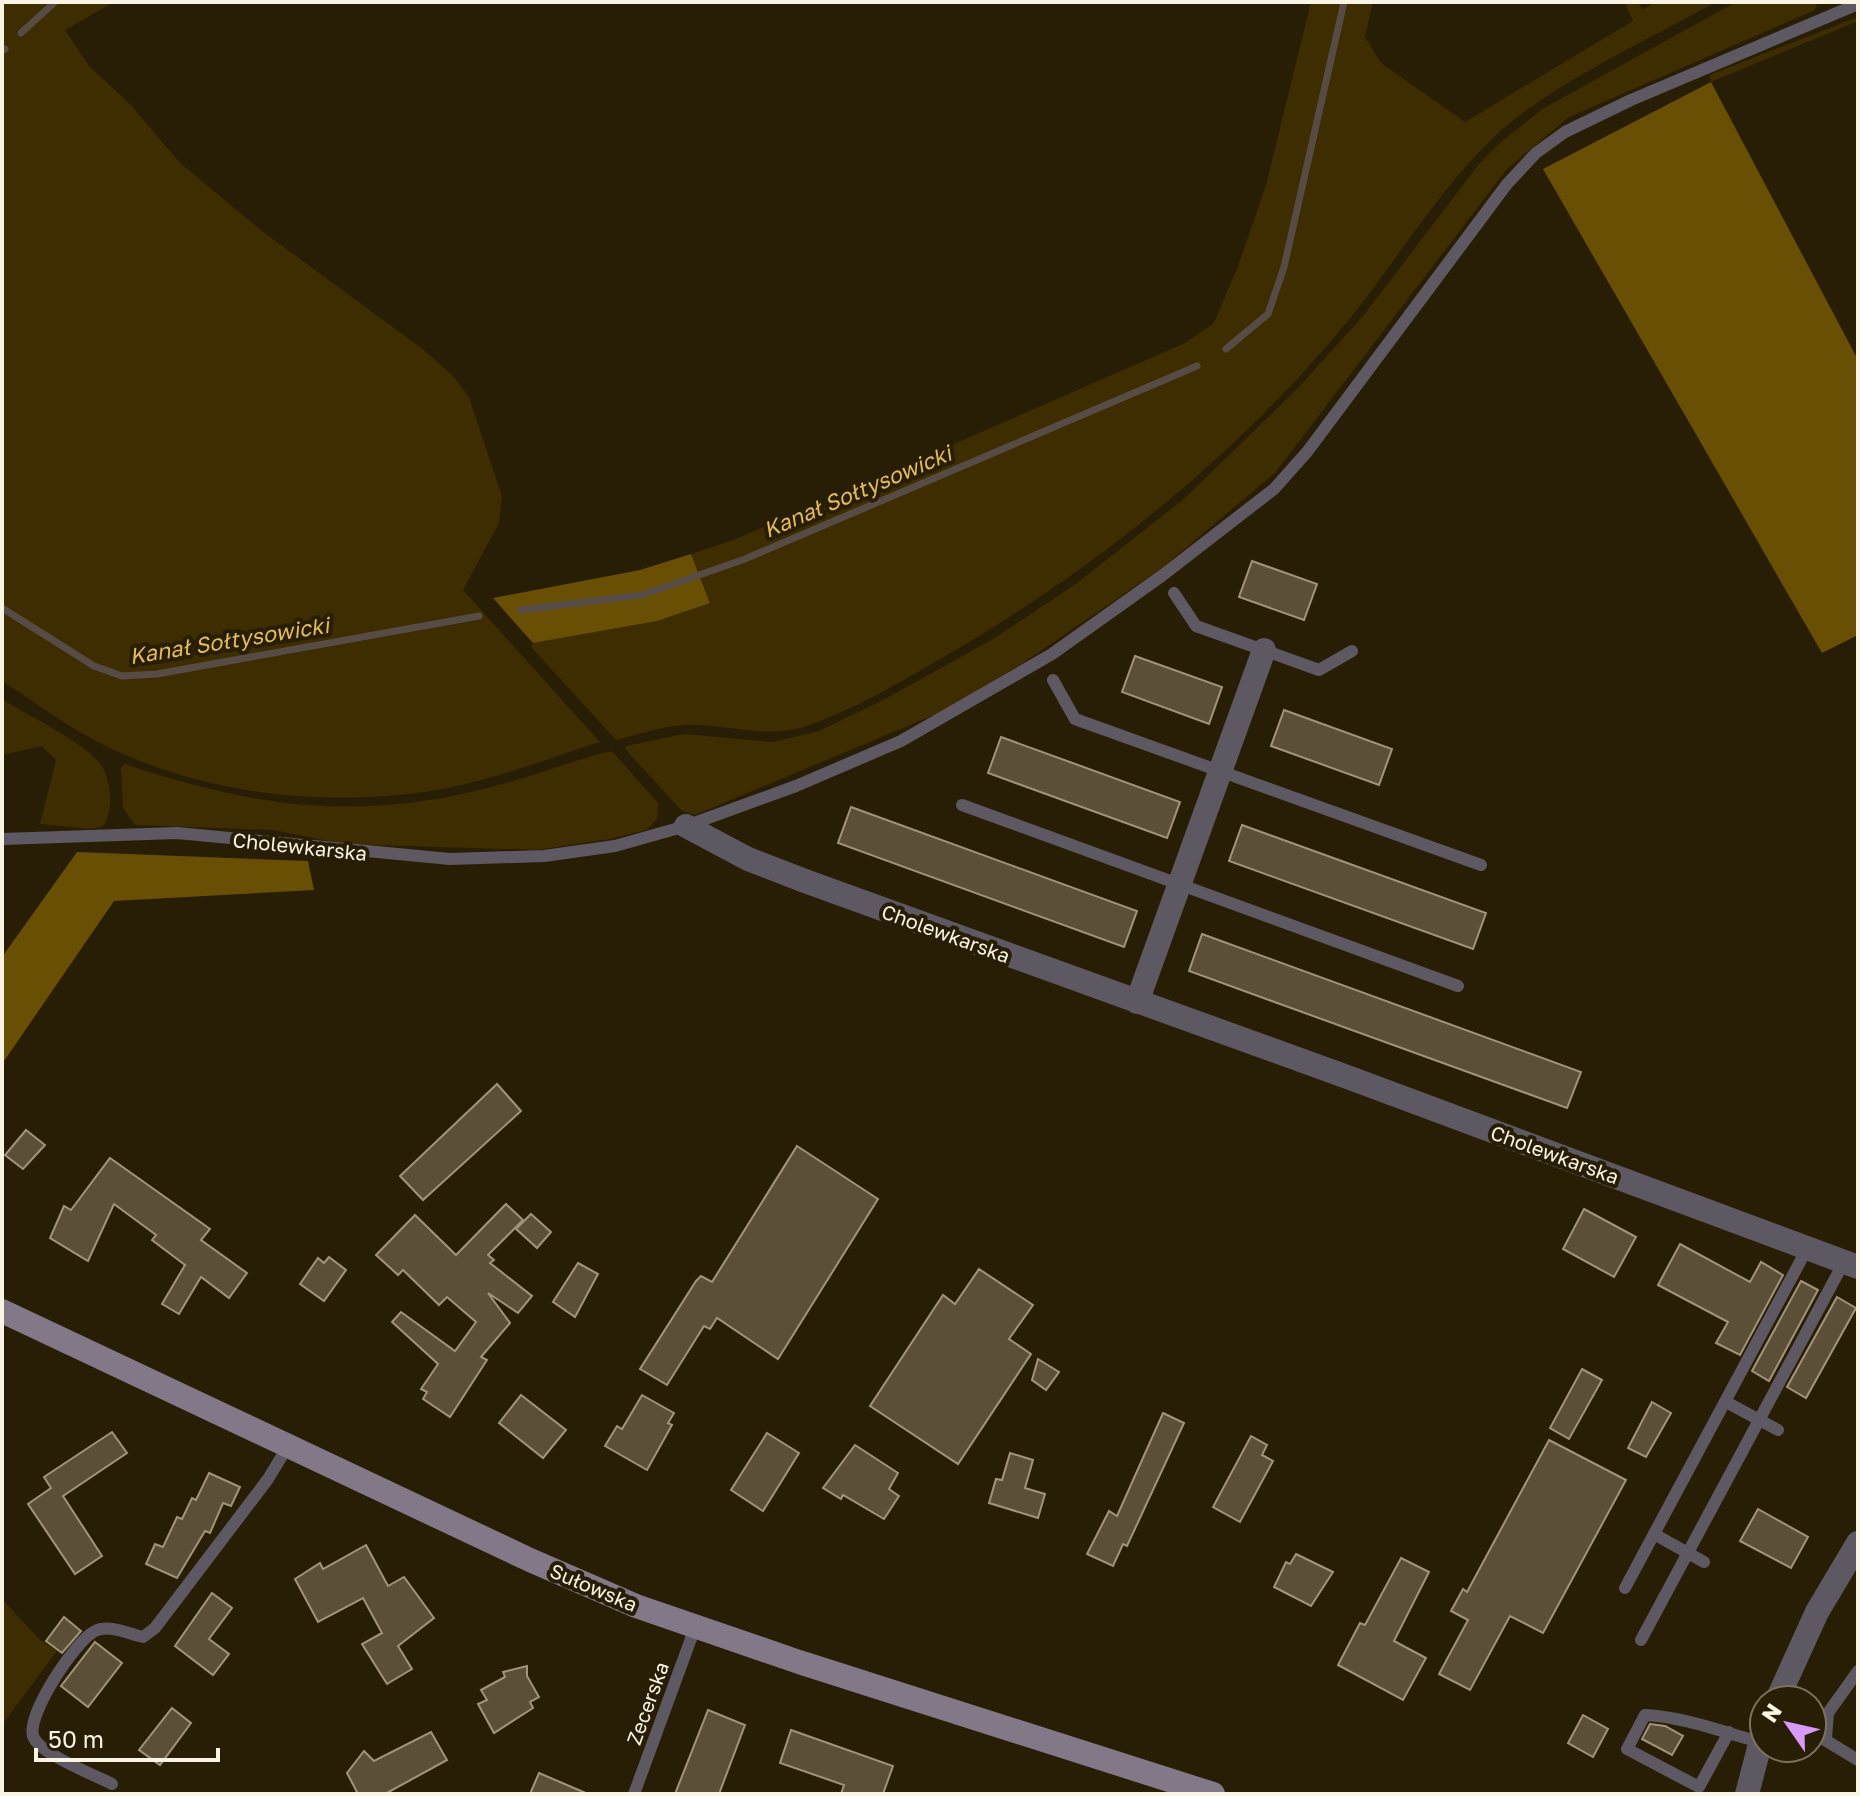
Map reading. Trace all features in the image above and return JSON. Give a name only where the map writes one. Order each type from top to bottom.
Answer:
[{"type":"main road","name":"Sułowska","points":[[2,1311],[530,1560],[636,1606],[814,1667],[1213,1794]]},
{"type":"street","points":[[1137,1002],[1264,650]]},
{"type":"street","name":"Cholewkarska","points":[[686,826],[721,846],[790,876],[1851,1264]]},
{"type":"street","points":[[1784,1684],[1817,1612],[1858,1543]]},
{"type":"street","points":[[1747,1794],[1755,1764]]},
{"type":"lane","points":[[686,826],[796,786],[901,741],[1052,654],[1163,575],[1274,489],[1307,452],[1507,184],[1536,153],[1565,132],[1631,100],[1858,4]]},
{"type":"lane","points":[[1174,593],[1196,626],[1319,670],[1352,651]]},
{"type":"lane","points":[[1053,680],[1075,719],[1481,865]]},
{"type":"lane","points":[[962,805],[1458,986]]},
{"type":"lane","name":"Cholewkarska","points":[[2,839],[177,833],[450,859],[544,856],[615,846],[686,826]]},
{"type":"lane","points":[[1625,1588],[1808,1247]]},
{"type":"lane","points":[[1641,1640],[1760,1420],[1851,1264]]},
{"type":"lane","points":[[1726,1402],[1778,1430]]},
{"type":"lane","points":[[112,1784],[44,1750],[33,1737],[33,1723],[45,1697],[60,1669],[95,1631],[105,1628],[143,1637],[155,1628],[268,1479],[288,1446]]},
{"type":"lane","points":[[1654,1534],[1704,1562]]},
{"type":"lane","name":"Zecerska","points":[[634,1794],[696,1625]]},
{"type":"lane","points":[[1828,1713],[1858,1671]]},
{"type":"lane","points":[[1729,1732],[1699,1787],[1627,1749],[1645,1715],[1668,1716],[1748,1734]]},
{"type":"lane","points":[[1828,1739],[1858,1760]]},
{"type":"shaded area","points":[[2,2],[114,2],[65,30],[89,66],[130,104],[180,163],[262,231],[424,350],[454,377],[469,397],[502,496],[499,523],[463,590],[600,742],[503,774],[443,789],[355,798],[264,793],[176,774],[134,759],[82,733],[2,681]]},
{"type":"shaded area","points":[[1311,2],[1373,2],[1365,37],[1381,63],[1465,122],[1633,21],[1624,2],[1638,2],[1642,10],[1656,2],[1716,2],[1569,82],[1493,138],[1454,180],[1352,316],[1261,417],[1159,508],[1050,590],[904,680],[806,726],[760,731],[683,725],[616,740],[531,647],[533,643],[657,621],[710,602],[691,554],[736,539],[1185,343],[1214,323],[1266,185]]},
{"type":"shaded area","points":[[1736,2],[1818,2],[1815,10],[1569,117],[1507,169],[1275,473],[1162,568],[1023,663],[946,710],[695,815],[682,811],[625,749],[626,746],[684,734],[773,742],[819,731],[885,699],[993,639],[1077,583],[1185,498],[1299,387],[1363,316],[1479,164],[1502,141],[1544,108]]},
{"type":"shaded area","points":[[1858,17],[1858,21],[1711,82],[1709,75]]},
{"type":"shaded area","points":[[1711,82],[1858,360],[1858,635],[1822,653],[1543,169]]},
{"type":"shaded area","points":[[691,554],[710,603],[657,621],[533,643],[493,598],[640,570]]},
{"type":"shaded area","points":[[2,699],[66,736],[98,761],[106,775],[110,793],[109,811],[103,826],[91,829],[40,824],[56,760],[42,746],[2,755]]},
{"type":"shaded area","points":[[612,751],[658,803],[657,819],[646,830],[537,850],[343,844],[273,830],[135,825],[123,808],[121,768],[125,764],[219,791],[264,800],[353,806],[445,797],[510,782]]},
{"type":"shaded area","points":[[77,852],[308,861],[314,890],[114,901],[2,1064],[2,957]]},
{"type":"shaded area","points":[[2,1599],[39,1639],[57,1651],[2,1725]]},
{"type":"building","points":[[1252,561],[1317,584],[1304,620],[1239,597]]},
{"type":"building","points":[[1135,656],[1222,687],[1209,724],[1122,692]]},
{"type":"building","points":[[1284,710],[1392,749],[1379,785],[1271,746]]},
{"type":"building","points":[[1001,737],[1180,802],[1167,838],[988,773]]},
{"type":"building","points":[[851,807],[1137,911],[1124,947],[838,843]]},
{"type":"building","points":[[1242,825],[1486,913],[1473,949],[1229,861]]},
{"type":"building","points":[[1202,934],[1581,1072],[1567,1108],[1189,971]]},
{"type":"building","points":[[497,1084],[521,1111],[423,1200],[400,1176]]},
{"type":"building","points":[[26,1130],[45,1145],[23,1169],[5,1155]]},
{"type":"building","points":[[797,1146],[878,1199],[778,1359],[717,1318],[710,1329],[704,1326],[667,1385],[640,1369],[696,1281],[701,1276],[712,1282]]},
{"type":"building","points":[[110,1158],[210,1229],[201,1240],[247,1273],[229,1298],[201,1277],[179,1314],[162,1304],[185,1265],[152,1240],[156,1235],[114,1204],[88,1261],[50,1238],[64,1206],[71,1210]]},
{"type":"building","points":[[506,1204],[523,1220],[488,1255],[494,1260],[490,1263],[532,1296],[518,1313],[488,1293],[510,1323],[481,1357],[487,1360],[450,1417],[423,1399],[427,1392],[421,1389],[438,1364],[392,1322],[401,1312],[455,1351],[476,1322],[447,1297],[439,1305],[403,1270],[398,1275],[376,1255],[415,1215],[456,1255]]},
{"type":"building","points":[[1584,1209],[1636,1237],[1614,1277],[1563,1249]]},
{"type":"building","points":[[531,1214],[551,1232],[537,1248],[516,1229]]},
{"type":"building","points":[[1680,1244],[1750,1282],[1761,1262],[1783,1275],[1740,1355],[1716,1343],[1728,1322],[1658,1285]]},
{"type":"building","points":[[329,1257],[346,1270],[324,1301],[300,1284],[318,1258],[324,1263]]},
{"type":"building","points":[[578,1263],[598,1274],[575,1317],[553,1302]]},
{"type":"building","points":[[979,1269],[1033,1305],[1009,1339],[1031,1354],[958,1464],[870,1406],[943,1295],[955,1304]]},
{"type":"building","points":[[1801,1281],[1818,1290],[1769,1381],[1752,1371]]},
{"type":"building","points":[[1837,1297],[1856,1308],[1806,1398],[1787,1387]]},
{"type":"building","points":[[1038,1359],[1059,1372],[1046,1390],[1032,1380]]},
{"type":"building","points":[[1582,1369],[1602,1380],[1569,1439],[1550,1428]]},
{"type":"building","points":[[521,1395],[566,1430],[543,1458],[499,1423]]},
{"type":"building","points":[[642,1395],[674,1413],[668,1423],[672,1425],[647,1470],[605,1446],[617,1426],[622,1429]]},
{"type":"building","points":[[1652,1402],[1671,1413],[1646,1457],[1628,1448]]},
{"type":"building","points":[[1163,1413],[1184,1423],[1127,1546],[1123,1544],[1113,1566],[1087,1554],[1109,1511],[1117,1516]]},
{"type":"building","points":[[112,1432],[127,1453],[63,1496],[102,1556],[75,1574],[28,1504],[51,1488],[44,1477]]},
{"type":"building","points":[[767,1433],[799,1453],[763,1511],[731,1490]]},
{"type":"building","points":[[1251,1436],[1267,1445],[1262,1455],[1273,1461],[1240,1522],[1213,1507]]},
{"type":"building","points":[[1549,1440],[1626,1480],[1543,1633],[1510,1616],[1470,1690],[1439,1674],[1468,1620],[1451,1611],[1463,1589],[1467,1592]]},
{"type":"building","points":[[855,1445],[898,1473],[889,1489],[899,1496],[884,1519],[843,1495],[841,1499],[823,1488]]},
{"type":"building","points":[[1010,1453],[1033,1460],[1025,1488],[1045,1494],[1038,1518],[989,1503],[996,1479],[1002,1480]]},
{"type":"building","points":[[209,1473],[240,1487],[231,1506],[223,1503],[210,1533],[205,1531],[177,1578],[146,1564],[155,1544],[163,1547],[177,1517],[182,1519],[192,1498],[196,1500]]},
{"type":"building","points":[[1758,1509],[1808,1537],[1791,1568],[1740,1541]]},
{"type":"building","points":[[366,1545],[388,1586],[404,1577],[434,1618],[398,1646],[412,1669],[387,1684],[362,1644],[382,1633],[363,1598],[318,1622],[295,1579],[320,1563],[323,1569]]},
{"type":"building","points":[[1296,1554],[1333,1572],[1311,1606],[1274,1587],[1286,1562],[1290,1564]]},
{"type":"building","points":[[1401,1558],[1429,1572],[1394,1641],[1426,1658],[1403,1700],[1338,1665],[1360,1623],[1365,1625]]},
{"type":"building","points":[[212,1593],[232,1608],[209,1639],[229,1654],[213,1675],[175,1646]]},
{"type":"building","points":[[64,1617],[81,1631],[62,1653],[46,1641]]},
{"type":"building","points":[[95,1642],[122,1663],[88,1707],[61,1686]]},
{"type":"building","points":[[527,1666],[527,1676],[539,1697],[530,1702],[533,1708],[494,1733],[478,1704],[487,1700],[481,1690],[505,1677],[503,1672]]},
{"type":"building","points":[[172,1708],[191,1723],[160,1765],[139,1750]]},
{"type":"building","points":[[708,1710],[745,1725],[719,1794],[675,1794]]},
{"type":"building","points":[[1583,1715],[1608,1729],[1593,1757],[1568,1743]]},
{"type":"building","points":[[1650,1724],[1665,1726],[1683,1736],[1672,1755],[1642,1739]]},
{"type":"building","points":[[791,1730],[893,1766],[883,1794],[841,1794],[844,1785],[780,1763]]},
{"type":"building","points":[[431,1732],[447,1760],[385,1794],[358,1794],[347,1773],[364,1751],[374,1761]]},
{"type":"building","points":[[539,1773],[588,1794],[530,1794]]},
{"type":"waterway","points":[[21,33],[55,2]]},
{"type":"waterway","name":"Kanał Sołtysowicki","points":[[1226,349],[1268,314],[1284,267],[1344,2]]},
{"type":"waterway","name":"Kanał Sołtysowicki","points":[[520,610],[642,595],[745,559],[1197,366]]},
{"type":"waterway","name":"Kanał Sołtysowicki","points":[[2,608],[94,666],[122,676],[157,674],[479,616]]}]
